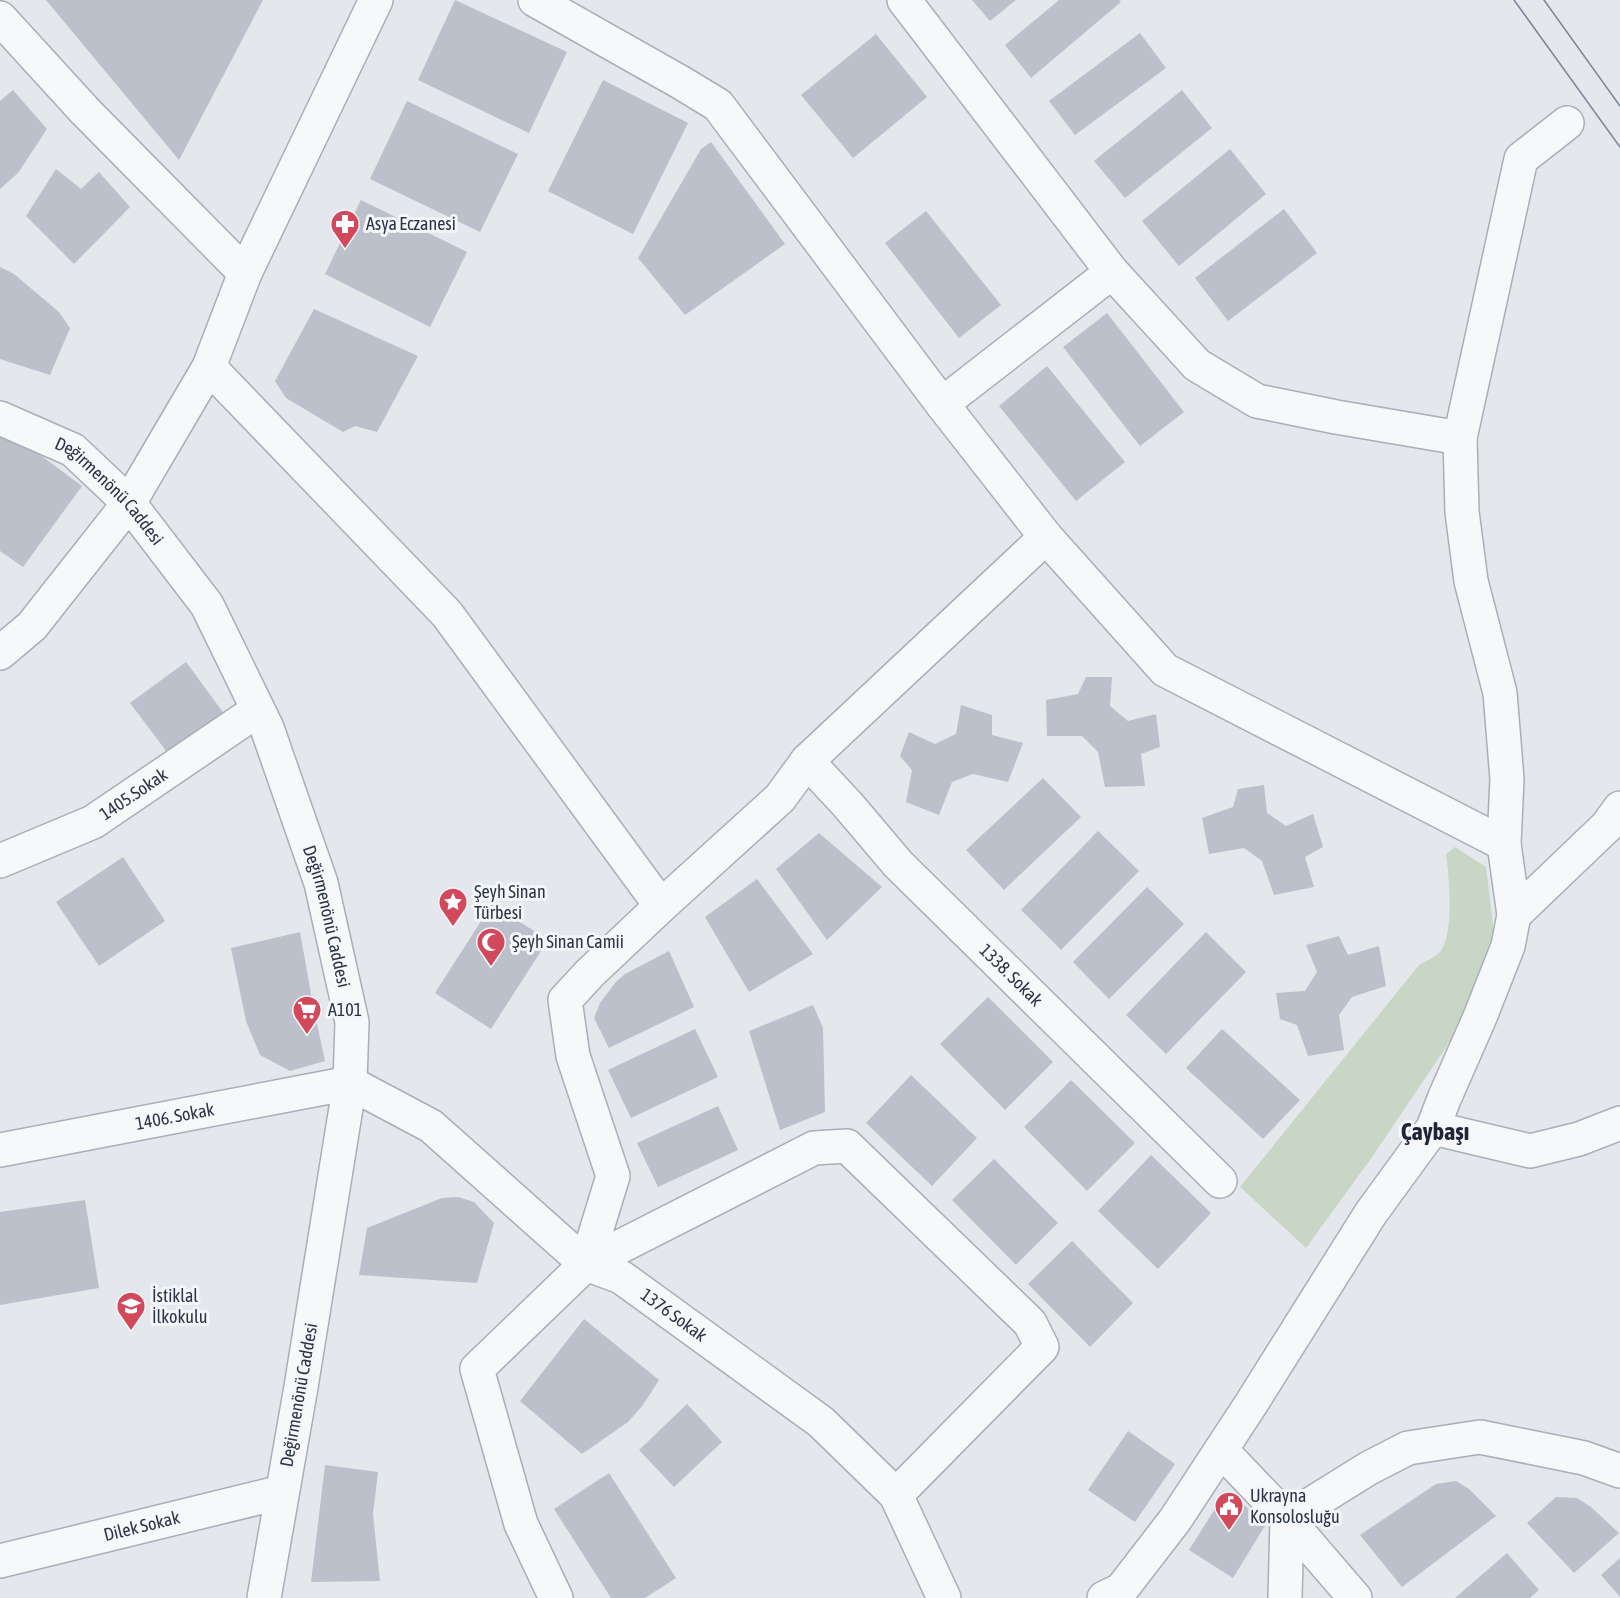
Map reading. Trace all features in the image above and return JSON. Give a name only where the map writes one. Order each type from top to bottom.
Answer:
[{"type":"street","points":[[0,653],[32,626],[129,503],[209,367],[246,273],[376,0]]},
{"type":"street","points":[[535,0],[718,105],[942,404],[1046,537],[1165,670],[1504,844]]},
{"type":"street","points":[[904,0],[1112,272],[1197,365],[1257,401],[1460,438]]},
{"type":"street","points":[[0,18],[85,111],[246,273]]},
{"type":"street","points":[[1114,1595],[1175,1520],[1371,1213],[1433,1128],[1508,946],[1514,915],[1504,844],[1507,778],[1500,693],[1471,580],[1462,512],[1460,438],[1521,159],[1567,123]]},
{"type":"street","points":[[942,404],[1112,272]]},
{"type":"street","points":[[209,367],[447,614],[661,906]]},
{"type":"street","name":"Değirmenönü Caddesi","points":[[0,418],[73,450],[129,503],[207,605],[267,728],[321,883],[352,1022],[350,1083],[305,1364],[264,1598]]},
{"type":"street","points":[[586,1264],[613,1176],[573,1056],[565,1000],[590,973],[661,906],[780,798],[807,761],[1046,537]]},
{"type":"street","name":"1405.Sokak","points":[[0,861],[93,822],[258,710]]},
{"type":"street","name":"1338. Sokak","points":[[807,761],[898,864],[1221,1181]]},
{"type":"street","points":[[1514,915],[1616,824]]},
{"type":"street","name":"1406. Sokak","points":[[0,1150],[350,1083]]},
{"type":"street","name":"1376 Sokak","points":[[350,1083],[431,1126],[586,1264],[621,1277],[821,1422],[896,1495],[944,1598]]},
{"type":"street","points":[[1433,1128],[1530,1151],[1579,1139],[1620,1124]]},
{"type":"street","points":[[556,1598],[521,1524],[477,1369],[586,1264],[814,1148],[847,1146],[1030,1323],[1042,1347],[896,1495]]},
{"type":"street","points":[[1287,1519],[1369,1468],[1408,1448],[1480,1437],[1584,1458],[1620,1471]]},
{"type":"street","points":[[1221,1450],[1287,1519],[1355,1598]]},
{"type":"street","name":"Dilek Sokak","points":[[0,1561],[282,1492]]},
{"type":"street","points":[[1285,1598],[1287,1519]]},
{"type":"green space","points":[[1455,847],[1486,867],[1494,932],[1455,1034],[1370,1160],[1306,1248],[1240,1187],[1419,965],[1439,953],[1444,945],[1449,921],[1446,854]]},
{"type":"building","points":[[46,0],[263,0],[179,160]]},
{"type":"building","points":[[455,0],[567,52],[529,133],[418,80]]},
{"type":"building","points":[[972,0],[1016,0],[990,21]]},
{"type":"building","points":[[1059,0],[1119,0],[1121,2],[1031,78],[1005,45]]},
{"type":"building","points":[[1140,33],[1166,68],[1075,135],[1049,101]]},
{"type":"building","points":[[876,34],[927,97],[853,158],[801,95]]},
{"type":"building","points":[[603,80],[688,123],[633,234],[548,191]]},
{"type":"building","points":[[13,90],[47,129],[18,173],[0,189],[0,101]]},
{"type":"building","points":[[1182,90],[1212,128],[1125,198],[1094,161]]},
{"type":"building","points":[[407,101],[518,154],[480,232],[370,179]]},
{"type":"building","points":[[711,142],[785,244],[685,315],[638,258],[701,149]]},
{"type":"building","points":[[1230,149],[1266,194],[1179,266],[1142,221]]},
{"type":"building","points":[[56,169],[81,189],[99,172],[130,207],[74,264],[26,216]]},
{"type":"building","points":[[361,200],[467,252],[430,327],[325,274]]},
{"type":"building","points":[[1284,209],[1317,253],[1228,321],[1195,278]]},
{"type":"building","points":[[926,211],[1001,305],[959,338],[885,243]]},
{"type":"building","points":[[0,267],[14,274],[59,312],[70,328],[50,375],[0,359]]},
{"type":"building","points":[[314,309],[418,356],[377,432],[355,426],[343,432],[286,398],[275,381]]},
{"type":"building","points":[[1107,313],[1184,412],[1140,446],[1063,347]]},
{"type":"building","points":[[1047,366],[1125,462],[1076,501],[999,406]]},
{"type":"building","points":[[0,436],[35,451],[82,486],[23,567],[0,551]]},
{"type":"building","points":[[186,662],[228,719],[173,760],[130,703]]},
{"type":"building","points":[[1086,677],[1112,677],[1110,706],[1128,721],[1156,714],[1160,747],[1141,754],[1145,786],[1105,787],[1098,752],[1082,736],[1047,736],[1046,700],[1078,694]]},
{"type":"building","points":[[961,705],[992,715],[992,735],[1023,743],[1008,782],[973,774],[952,782],[939,815],[906,802],[912,770],[900,756],[909,732],[935,744],[956,734]]},
{"type":"building","points":[[1043,778],[1081,817],[1004,890],[966,850]]},
{"type":"building","points":[[1264,785],[1267,813],[1286,826],[1313,814],[1323,847],[1305,857],[1314,887],[1274,895],[1262,861],[1244,848],[1209,854],[1202,818],[1233,807],[1238,789]]},
{"type":"building","points":[[1098,831],[1139,871],[1061,950],[1021,910]]},
{"type":"building","points":[[819,833],[882,887],[827,940],[776,869]]},
{"type":"building","points":[[123,857],[165,921],[99,966],[56,902]]},
{"type":"building","points":[[757,879],[813,954],[749,992],[705,917]]},
{"type":"building","points":[[1147,887],[1184,924],[1109,999],[1073,962]]},
{"type":"building","name":"Şeyh Sinan Camii","points":[[492,904],[548,940],[491,1029],[435,993]]},
{"type":"building","points":[[300,932],[325,1061],[290,1071],[260,1055],[246,1021],[231,948]]},
{"type":"building","points":[[1206,932],[1246,972],[1166,1054],[1126,1015]]},
{"type":"building","points":[[1339,936],[1348,955],[1379,946],[1386,986],[1352,997],[1339,1015],[1344,1050],[1308,1056],[1297,1025],[1280,1019],[1276,993],[1305,991],[1317,972],[1306,945]]},
{"type":"building","points":[[669,951],[694,1007],[609,1048],[594,1018],[600,1003],[625,974]]},
{"type":"building","points":[[988,997],[1053,1062],[1005,1110],[940,1044]]},
{"type":"building","points":[[813,1005],[823,1028],[825,1112],[780,1130],[749,1031]]},
{"type":"building","points":[[695,1029],[718,1077],[631,1118],[608,1070]]},
{"type":"building","points":[[1222,1029],[1300,1100],[1263,1139],[1186,1068]]},
{"type":"building","points":[[911,1075],[977,1138],[932,1186],[866,1123]]},
{"type":"building","points":[[1071,1080],[1135,1143],[1087,1191],[1024,1127]]},
{"type":"building","points":[[718,1106],[738,1150],[658,1187],[637,1143]]},
{"type":"building","points":[[1151,1155],[1211,1213],[1158,1269],[1098,1211]]},
{"type":"building","points":[[994,1159],[1058,1223],[1016,1265],[952,1200]]},
{"type":"building","points":[[458,1197],[474,1202],[494,1223],[477,1283],[359,1275],[367,1228],[442,1198]]},
{"type":"building","points":[[85,1200],[99,1288],[0,1305],[0,1212]]},
{"type":"building","points":[[1072,1241],[1133,1303],[1090,1347],[1028,1284]]},
{"type":"building","points":[[584,1319],[659,1380],[643,1405],[628,1422],[582,1454],[520,1401]]},
{"type":"building","points":[[687,1404],[722,1442],[674,1487],[639,1450]]},
{"type":"building","points":[[1128,1431],[1175,1464],[1135,1522],[1088,1490]]},
{"type":"building","points":[[325,1465],[378,1472],[373,1514],[380,1581],[311,1582]]},
{"type":"building","points":[[609,1473],[676,1578],[645,1598],[611,1598],[554,1509]]},
{"type":"building","points":[[1456,1481],[1469,1489],[1496,1516],[1402,1587],[1360,1535],[1436,1484]]},
{"type":"building","points":[[1225,1493],[1268,1521],[1233,1578],[1189,1550]]},
{"type":"building","points":[[1556,1497],[1577,1498],[1591,1507],[1619,1533],[1574,1573],[1527,1523]]},
{"type":"building","points":[[1507,1553],[1539,1590],[1530,1598],[1455,1598]]},
{"type":"building","points":[[1620,1558],[1620,1597],[1601,1575]]},
{"type":"tram line","points":[[1514,0],[1620,147]]},
{"type":"tram line","points":[[1544,0],[1620,106]]},
{"type":"place","name":"Asya Eczanesi","points":[[345,250]]},
{"type":"place","name":"Şeyh Sinan Türbesi","points":[[453,928]]},
{"type":"place","name":"Şeyh Sinan Camii","points":[[491,968]]},
{"type":"place","name":"A101","points":[[307,1036]]},
{"type":"place","name":"İstiklal İlkokulu","points":[[131,1332]]},
{"type":"place","name":"Ukrayna Konsolosluğu","points":[[1229,1532]]},
{"type":"district","name":"Çaybaşı","points":[[1435,1132]]}]
